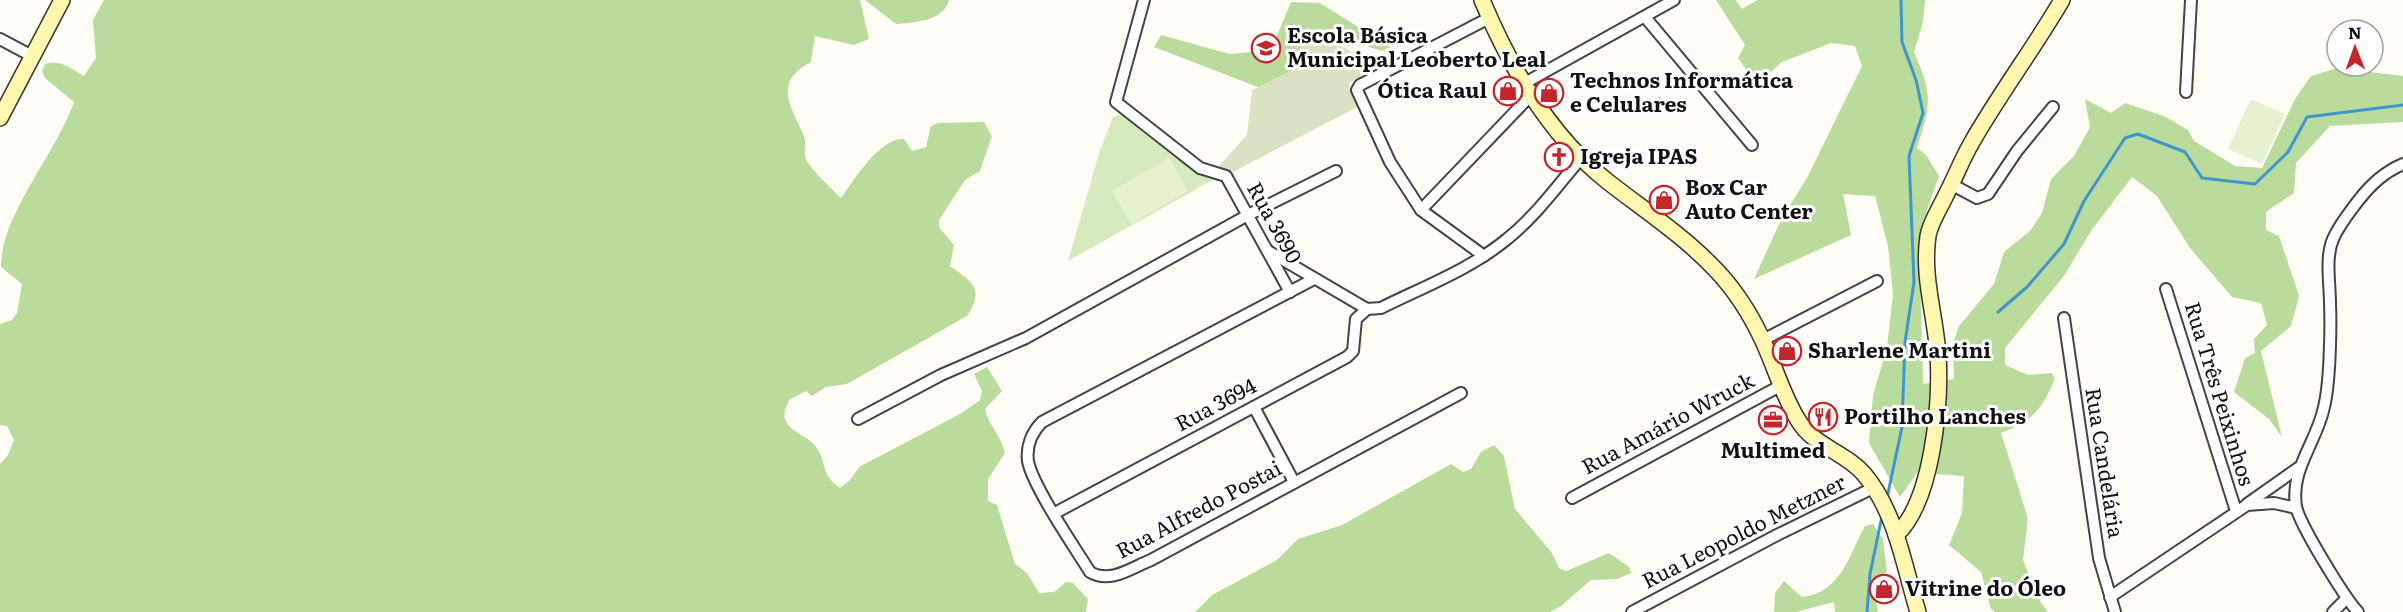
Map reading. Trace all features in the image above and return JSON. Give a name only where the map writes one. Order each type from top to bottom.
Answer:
[{"type":"street","points":[[0,118],[62,0]]},
{"type":"street","name":"Rua 3690","points":[[1144,0],[1116,102],[1200,168],[1224,174],[1290,291]]},
{"type":"street","points":[[1421,210],[1528,89],[1674,0]]},
{"type":"street","points":[[1896,536],[1907,525],[1918,502],[1929,460],[1935,419],[1938,354],[1926,254],[1928,233],[1972,143],[2062,0]]},
{"type":"street","points":[[2186,92],[2190,0]]},
{"type":"street","points":[[1484,256],[1421,210],[1390,162],[1358,87],[1486,6],[1528,89],[1557,130],[1582,157],[1714,268],[1743,303],[1763,340],[1797,420],[1807,432],[1863,473],[1873,488],[1896,536],[1918,612]]},
{"type":"street","points":[[1645,16],[1752,145]]},
{"type":"street","points":[[0,39],[32,56]]},
{"type":"street","points":[[1952,184],[1977,198],[1988,194],[2017,151],[2053,107]]},
{"type":"street","points":[[1267,251],[1366,309],[1381,308],[1484,256],[1527,222],[1582,157]]},
{"type":"street","points":[[2358,612],[2346,599],[2296,508],[2298,468],[2318,428],[2325,406],[2330,307],[2329,255],[2332,241],[2365,192],[2378,178],[2403,164]]},
{"type":"street","points":[[858,419],[941,375],[1026,338],[1248,215],[1336,171]]},
{"type":"street","name":"Rua Alfredo Postai","points":[[1314,279],[1042,422],[1034,430],[1030,441],[1029,463],[1089,572],[1099,578],[1109,578],[1151,560],[1461,393]]},
{"type":"street","points":[[1763,340],[1877,281]]},
{"type":"street","name":"Rua Três Peixinhos","points":[[2166,289],[2236,511]]},
{"type":"street","name":"Rua 3694","points":[[1055,513],[1347,357],[1353,351],[1353,331],[1356,319],[1366,309]]},
{"type":"street","name":"Rua Candelária","points":[[2064,318],[2097,549],[2115,612]]},
{"type":"street","name":"Rua Amário Wruck","points":[[1572,498],[1782,385]]},
{"type":"street","points":[[1254,407],[1294,482]]},
{"type":"street","points":[[2110,597],[2298,468]]},
{"type":"street","name":"Rua Leopoldo Metzner","points":[[1632,612],[1777,535],[1873,488]]},
{"type":"street","points":[[2247,505],[2274,503],[2296,508]]},
{"type":"street","points":[[2333,612],[2346,599]]},
{"type":"green space","points":[[104,0],[860,0],[869,39],[854,45],[815,36],[811,62],[799,70],[788,86],[790,105],[805,139],[806,159],[817,174],[841,198],[868,161],[895,140],[904,139],[912,151],[926,147],[931,126],[938,123],[984,122],[992,136],[980,171],[965,180],[939,220],[939,227],[954,245],[950,266],[970,281],[974,287],[975,299],[967,316],[847,384],[826,387],[812,396],[806,391],[789,400],[785,419],[791,428],[813,443],[820,453],[830,478],[840,488],[850,480],[859,467],[960,414],[980,400],[982,391],[974,374],[987,367],[1002,391],[985,409],[1005,453],[988,479],[988,501],[997,505],[1015,564],[1027,573],[1039,593],[1054,592],[1066,582],[1073,583],[1088,599],[1086,612],[0,612],[0,464],[8,455],[14,440],[7,426],[0,425],[0,324],[12,320],[17,313],[22,284],[1,267],[3,247],[19,206],[55,142],[74,102],[45,78],[42,71],[45,64],[56,63],[84,76],[96,58],[93,20]]},
{"type":"green space","points":[[865,0],[949,0],[946,7],[935,17],[896,24]]},
{"type":"green space","points":[[1716,0],[1736,0],[1742,9],[1757,0],[1925,0],[1923,22],[1914,52],[1924,79],[1928,100],[1917,148],[1926,155],[1939,176],[1923,222],[1920,273],[1923,384],[1954,379],[1953,344],[1959,326],[1994,284],[2004,252],[2030,231],[2042,213],[2051,179],[2074,156],[2090,127],[2085,99],[2111,113],[2125,103],[2164,116],[2188,130],[2194,141],[2235,166],[2262,168],[2295,99],[2311,76],[2325,72],[2325,78],[2385,78],[2385,74],[2403,76],[2403,122],[2330,126],[2296,163],[2294,193],[2266,212],[2266,230],[2279,236],[2299,296],[2291,326],[2261,351],[2282,437],[2269,419],[2234,392],[2245,358],[2255,353],[2254,339],[2267,325],[2261,303],[2232,297],[2190,248],[2157,196],[2132,177],[2091,231],[2064,276],[2005,348],[2005,365],[2028,375],[2051,373],[2055,378],[2046,398],[2035,413],[2021,424],[2001,433],[2028,518],[2023,560],[2040,601],[2048,612],[1995,612],[1991,609],[1981,572],[1949,545],[1962,513],[1964,476],[1917,473],[1900,497],[1869,443],[1873,396],[1887,347],[1893,294],[1888,246],[1875,196],[1843,194],[1851,235],[1754,279],[1782,218],[1807,178],[1862,66],[1855,46],[1831,43],[1782,62],[1757,85],[1738,58],[1745,45]]},
{"type":"green space","points":[[1291,2],[1320,3],[1390,47],[1382,51],[1335,36],[1319,62],[1263,89],[1154,47],[1161,35],[1230,54],[1271,50]]},
{"type":"green space","points":[[1307,27],[1359,56],[1368,73],[1348,83],[1359,106],[1233,172],[1217,168],[1247,135],[1252,90],[1294,69]]},
{"type":"green space","points":[[2251,99],[2285,114],[2262,164],[2228,149]]},
{"type":"green space","points":[[1120,114],[1179,159],[1220,176],[1068,261],[1100,150],[1113,117]]},
{"type":"green space","points":[[1169,158],[1188,191],[1131,224],[1112,191]]},
{"type":"green space","points":[[1494,445],[1504,456],[1515,509],[1552,553],[1559,568],[1566,571],[1609,553],[1628,566],[1632,573],[1617,579],[1591,580],[1561,606],[1550,612],[1195,612],[1212,595],[1277,560],[1298,539],[1342,525],[1451,464],[1463,472],[1471,469],[1481,452]]},
{"type":"green space","points":[[1873,524],[1883,539],[1887,572],[1873,580],[1878,612],[1835,612],[1834,602],[1796,612],[1774,612],[1775,593],[1784,581],[1802,597],[1815,594],[1835,580],[1865,526]]},
{"type":"waterway","points":[[1887,498],[1902,427],[1905,342],[1914,282],[1909,156],[1923,113],[1916,80],[1902,42],[1901,0]]},
{"type":"waterway","points":[[1998,312],[2027,287],[2064,244],[2084,201],[2125,138],[2138,134],[2185,152],[2202,178],[2255,184],[2288,152],[2307,117],[2403,105]]},
{"type":"waterway","points":[[1867,612],[1870,574],[1882,516]]},
{"type":"place","name":"Escola Básica Municipal Leoberto Leal","points":[[1266,48]]},
{"type":"place","name":"Ótica Raul","points":[[1508,91]]},
{"type":"place","name":"Technos Informática e Celulares","points":[[1549,93]]},
{"type":"place","name":"Igreja IPAS","points":[[1559,157]]},
{"type":"place","name":"Box Car Auto Center","points":[[1664,200]]},
{"type":"place","name":"Sharlene Martini","points":[[1787,351]]},
{"type":"place","name":"Portilho Lanches","points":[[1823,417]]},
{"type":"place","name":"Multimed","points":[[1773,420]]},
{"type":"place","name":"Vitrine do Óleo","points":[[1884,589]]}]
